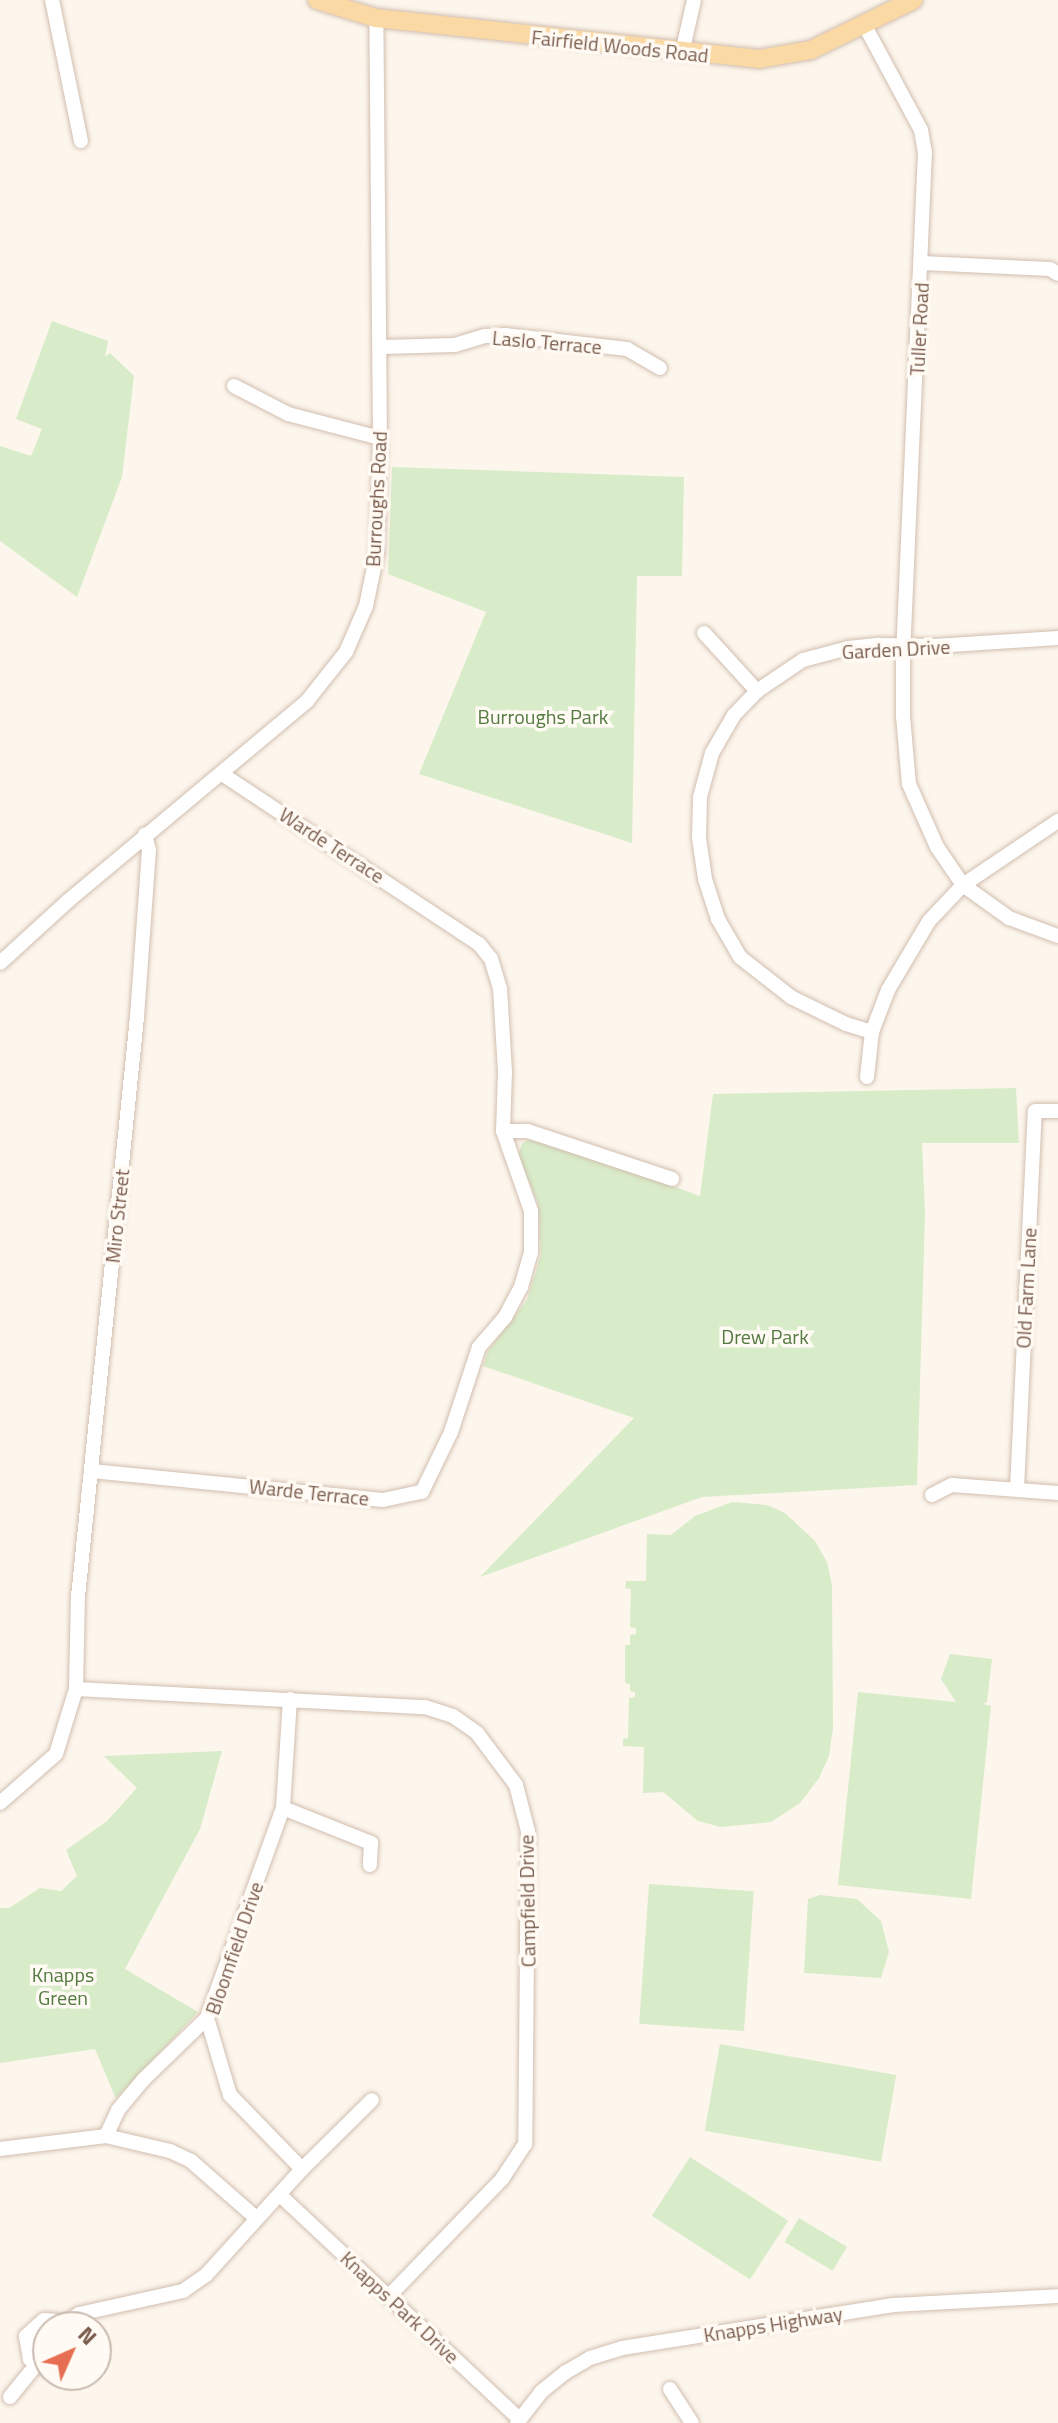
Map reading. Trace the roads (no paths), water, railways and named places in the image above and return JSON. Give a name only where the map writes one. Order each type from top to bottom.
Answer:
[{"type":"main road","name":"Fairfield Woods Road","points":[[317,0],[376,18],[759,59],[811,50],[913,0]]},
{"type":"street","points":[[52,0],[81,141]]},
{"type":"street","points":[[682,53],[694,0]]},
{"type":"street","name":"Burroughs Road","points":[[0,963],[145,835],[307,701],[346,652],[366,606],[377,553],[382,347],[376,18]]},
{"type":"street","name":"Tuller Road","points":[[865,26],[921,130],[926,178],[903,646],[903,716],[909,784],[937,847],[963,885],[1009,918],[1058,936]]},
{"type":"street","points":[[922,263],[1050,269],[1058,274]]},
{"type":"street","name":"Laslo Terrace","points":[[382,347],[455,345],[485,336],[505,335],[627,349],[660,368]]},
{"type":"street","points":[[234,386],[288,414],[380,438]]},
{"type":"street","points":[[704,633],[757,691]]},
{"type":"street","name":"Garden Drive","points":[[872,1032],[846,1024],[791,997],[740,957],[718,919],[703,865],[700,797],[712,753],[734,715],[757,691],[803,660],[848,648],[1058,638]]},
{"type":"street","name":"Warde Terrace","points":[[92,1471],[383,1500],[422,1492],[451,1432],[479,1347],[505,1317],[521,1287],[531,1253],[531,1211],[503,1131],[505,1072],[500,988],[491,959],[479,944],[222,774]]},
{"type":"street","points":[[867,1077],[872,1032],[888,990],[929,921],[963,885],[1058,821]]},
{"type":"street","name":"Miro Street","points":[[0,1803],[56,1754],[76,1689],[78,1597],[137,1017],[149,850],[145,835]]},
{"type":"street","name":"Old Farm Lane","points":[[1017,1489],[1035,1111],[1058,1111]]},
{"type":"street","points":[[503,1131],[528,1131],[672,1179]]},
{"type":"street","points":[[932,1495],[952,1485],[1058,1493]]},
{"type":"street","name":"Campfield Drive","points":[[76,1689],[425,1707],[453,1716],[477,1733],[516,1785],[528,1831],[525,2144],[502,2179],[390,2295]]},
{"type":"street","name":"Bloomfield Drive","points":[[290,1699],[283,1808],[207,2018],[230,2095],[302,2169]]},
{"type":"street","points":[[283,1808],[371,1843],[370,1865]]},
{"type":"street","points":[[106,2136],[118,2110],[144,2079],[207,2018]]},
{"type":"street","points":[[93,2311],[183,2291],[206,2275],[256,2218],[281,2196],[302,2169],[372,2100]]},
{"type":"street","points":[[0,2149],[106,2136],[170,2151],[191,2161],[256,2218]]},
{"type":"street","name":"Knapps Park Drive","points":[[281,2196],[390,2295],[518,2421]]},
{"type":"street","name":"Knapps Highway","points":[[518,2421],[541,2392],[566,2372],[590,2358],[622,2348],[894,2305],[1058,2296]]},
{"type":"street","points":[[32,2328],[26,2352],[32,2358]]},
{"type":"street","points":[[10,2397],[32,2376]]},
{"type":"street","points":[[670,2389],[692,2423]]},
{"type":"park label","name":"Burroughs Park","points":[[543,716]]},
{"type":"park label","name":"Drew Park","points":[[765,1336]]},
{"type":"park label","name":"Knapps Green","points":[[63,1986]]}]
